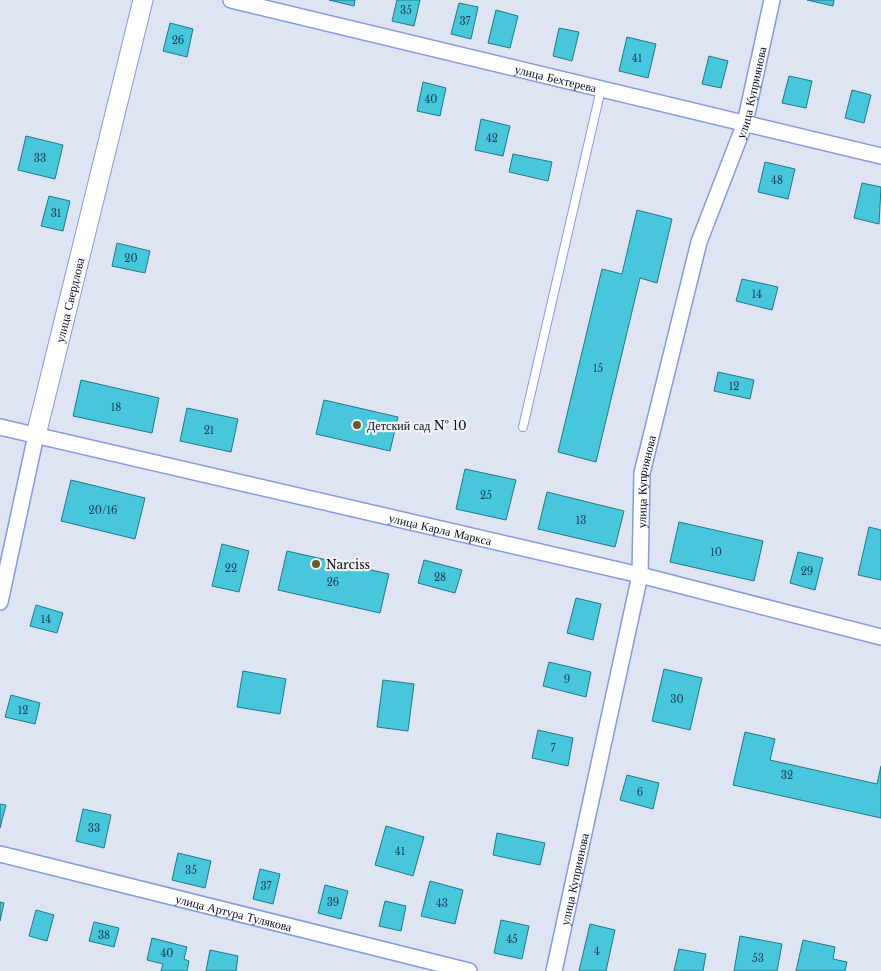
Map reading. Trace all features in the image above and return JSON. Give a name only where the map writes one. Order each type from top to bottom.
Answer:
[{"type":"street","name":"улица Свердлова","points":[[0,602],[36,435],[143,0]]},
{"type":"street","name":"улица Бехтерева","points":[[231,0],[881,156]]},
{"type":"street","name":"улица Куприянова","points":[[554,971],[640,575],[642,473],[699,242],[745,123],[772,0]]},
{"type":"street","name":"улица Карла Маркса","points":[[0,427],[640,575],[881,637]]},
{"type":"street","name":"улица Артура Тулякова","points":[[0,854],[469,971]]},
{"type":"lane","points":[[523,427],[601,89]]},
{"type":"building","points":[[329,0],[355,0],[354,6]]},
{"type":"building","points":[[397,0],[420,0],[414,26],[392,21]]},
{"type":"building","points":[[807,0],[834,0],[833,6]]},
{"type":"building","points":[[459,3],[478,7],[471,39],[451,34]]},
{"type":"building","points":[[496,10],[518,16],[510,48],[488,43]]},
{"type":"building","points":[[170,23],[193,29],[187,57],[163,51]]},
{"type":"building","points":[[559,28],[579,32],[572,61],[553,56]]},
{"type":"building","points":[[627,37],[656,44],[648,78],[619,71]]},
{"type":"building","points":[[709,56],[728,61],[721,88],[702,84]]},
{"type":"building","points":[[789,76],[812,81],[806,108],[782,103]]},
{"type":"building","points":[[423,82],[446,88],[440,116],[417,111]]},
{"type":"building","points":[[852,90],[871,95],[864,123],[845,118]]},
{"type":"building","points":[[481,119],[510,126],[503,156],[475,150]]},
{"type":"building","points":[[26,136],[63,145],[55,179],[18,170]]},
{"type":"building","points":[[513,154],[552,162],[548,181],[509,172]]},
{"type":"building","points":[[765,162],[795,169],[788,199],[758,192]]},
{"type":"building","points":[[862,183],[881,187],[879,224],[854,218]]},
{"type":"building","points":[[49,196],[70,201],[63,231],[41,226]]},
{"type":"building","points":[[637,210],[672,219],[657,283],[640,278],[596,462],[558,452],[602,269],[622,274]]},
{"type":"building","points":[[117,243],[150,251],[145,273],[112,266]]},
{"type":"building","points":[[742,279],[778,287],[772,310],[736,301]]},
{"type":"building","points":[[718,372],[754,380],[750,399],[714,391]]},
{"type":"building","points":[[81,380],[159,398],[152,433],[73,416]]},
{"type":"building","name":"Детский сад № 10","points":[[324,400],[398,417],[390,451],[316,434]]},
{"type":"building","points":[[187,408],[238,419],[231,452],[180,441]]},
{"type":"building","points":[[465,469],[516,480],[506,520],[456,509]]},
{"type":"building","points":[[71,480],[145,498],[135,539],[61,521]]},
{"type":"building","points":[[547,492],[624,511],[615,547],[538,529]]},
{"type":"building","points":[[679,522],[763,541],[754,581],[670,562]]},
{"type":"building","points":[[869,527],[881,530],[881,580],[858,575]]},
{"type":"building","points":[[222,544],[249,551],[239,592],[212,586]]},
{"type":"building","points":[[287,551],[389,574],[380,613],[278,590]]},
{"type":"building","points":[[798,552],[823,558],[815,590],[790,583]]},
{"type":"building","points":[[424,560],[462,570],[455,593],[418,583]]},
{"type":"building","points":[[576,598],[601,604],[593,640],[567,633]]},
{"type":"building","points":[[36,605],[63,613],[57,633],[30,626]]},
{"type":"building","points":[[549,662],[591,672],[586,697],[543,686]]},
{"type":"building","points":[[664,669],[702,678],[690,730],[652,721]]},
{"type":"building","points":[[243,671],[286,679],[280,714],[237,707]]},
{"type":"building","points":[[383,680],[414,684],[408,731],[377,727]]},
{"type":"building","points":[[11,695],[40,703],[35,724],[5,717]]},
{"type":"building","points":[[538,730],[573,738],[568,766],[532,758]]},
{"type":"building","points":[[745,732],[775,739],[770,760],[877,784],[881,766],[881,818],[733,785]]},
{"type":"building","points":[[627,775],[659,783],[653,809],[620,800]]},
{"type":"building","points":[[0,804],[6,805],[0,828]]},
{"type":"building","points":[[83,809],[111,815],[104,848],[76,841]]},
{"type":"building","points":[[386,826],[424,837],[413,876],[375,865]]},
{"type":"building","points":[[497,833],[545,843],[540,865],[493,855]]},
{"type":"building","points":[[178,853],[211,861],[205,888],[172,880]]},
{"type":"building","points":[[260,869],[280,874],[273,904],[253,899]]},
{"type":"building","points":[[430,881],[463,890],[455,924],[421,916]]},
{"type":"building","points":[[325,885],[348,891],[341,919],[318,913]]},
{"type":"building","points":[[385,901],[406,906],[401,931],[379,926]]},
{"type":"building","points":[[0,902],[4,903],[0,921]]},
{"type":"building","points":[[36,910],[54,915],[47,941],[29,936]]},
{"type":"building","points":[[501,920],[529,926],[522,959],[494,953]]},
{"type":"building","points":[[94,922],[119,928],[114,947],[89,941]]},
{"type":"building","points":[[590,924],[615,930],[606,971],[579,971]]},
{"type":"building","points":[[740,936],[782,944],[777,971],[734,971]]},
{"type":"building","points":[[152,938],[187,947],[184,959],[189,961],[187,971],[161,971],[163,964],[147,960]]},
{"type":"building","points":[[803,940],[835,947],[833,959],[847,962],[845,971],[796,971]]},
{"type":"building","points":[[679,949],[706,954],[703,971],[674,971]]},
{"type":"building","points":[[210,950],[238,956],[236,971],[206,971]]},
{"type":"place","name":"Детский сад № 10","points":[[357,425]]},
{"type":"place","name":"Narciss","points":[[316,564]]}]
